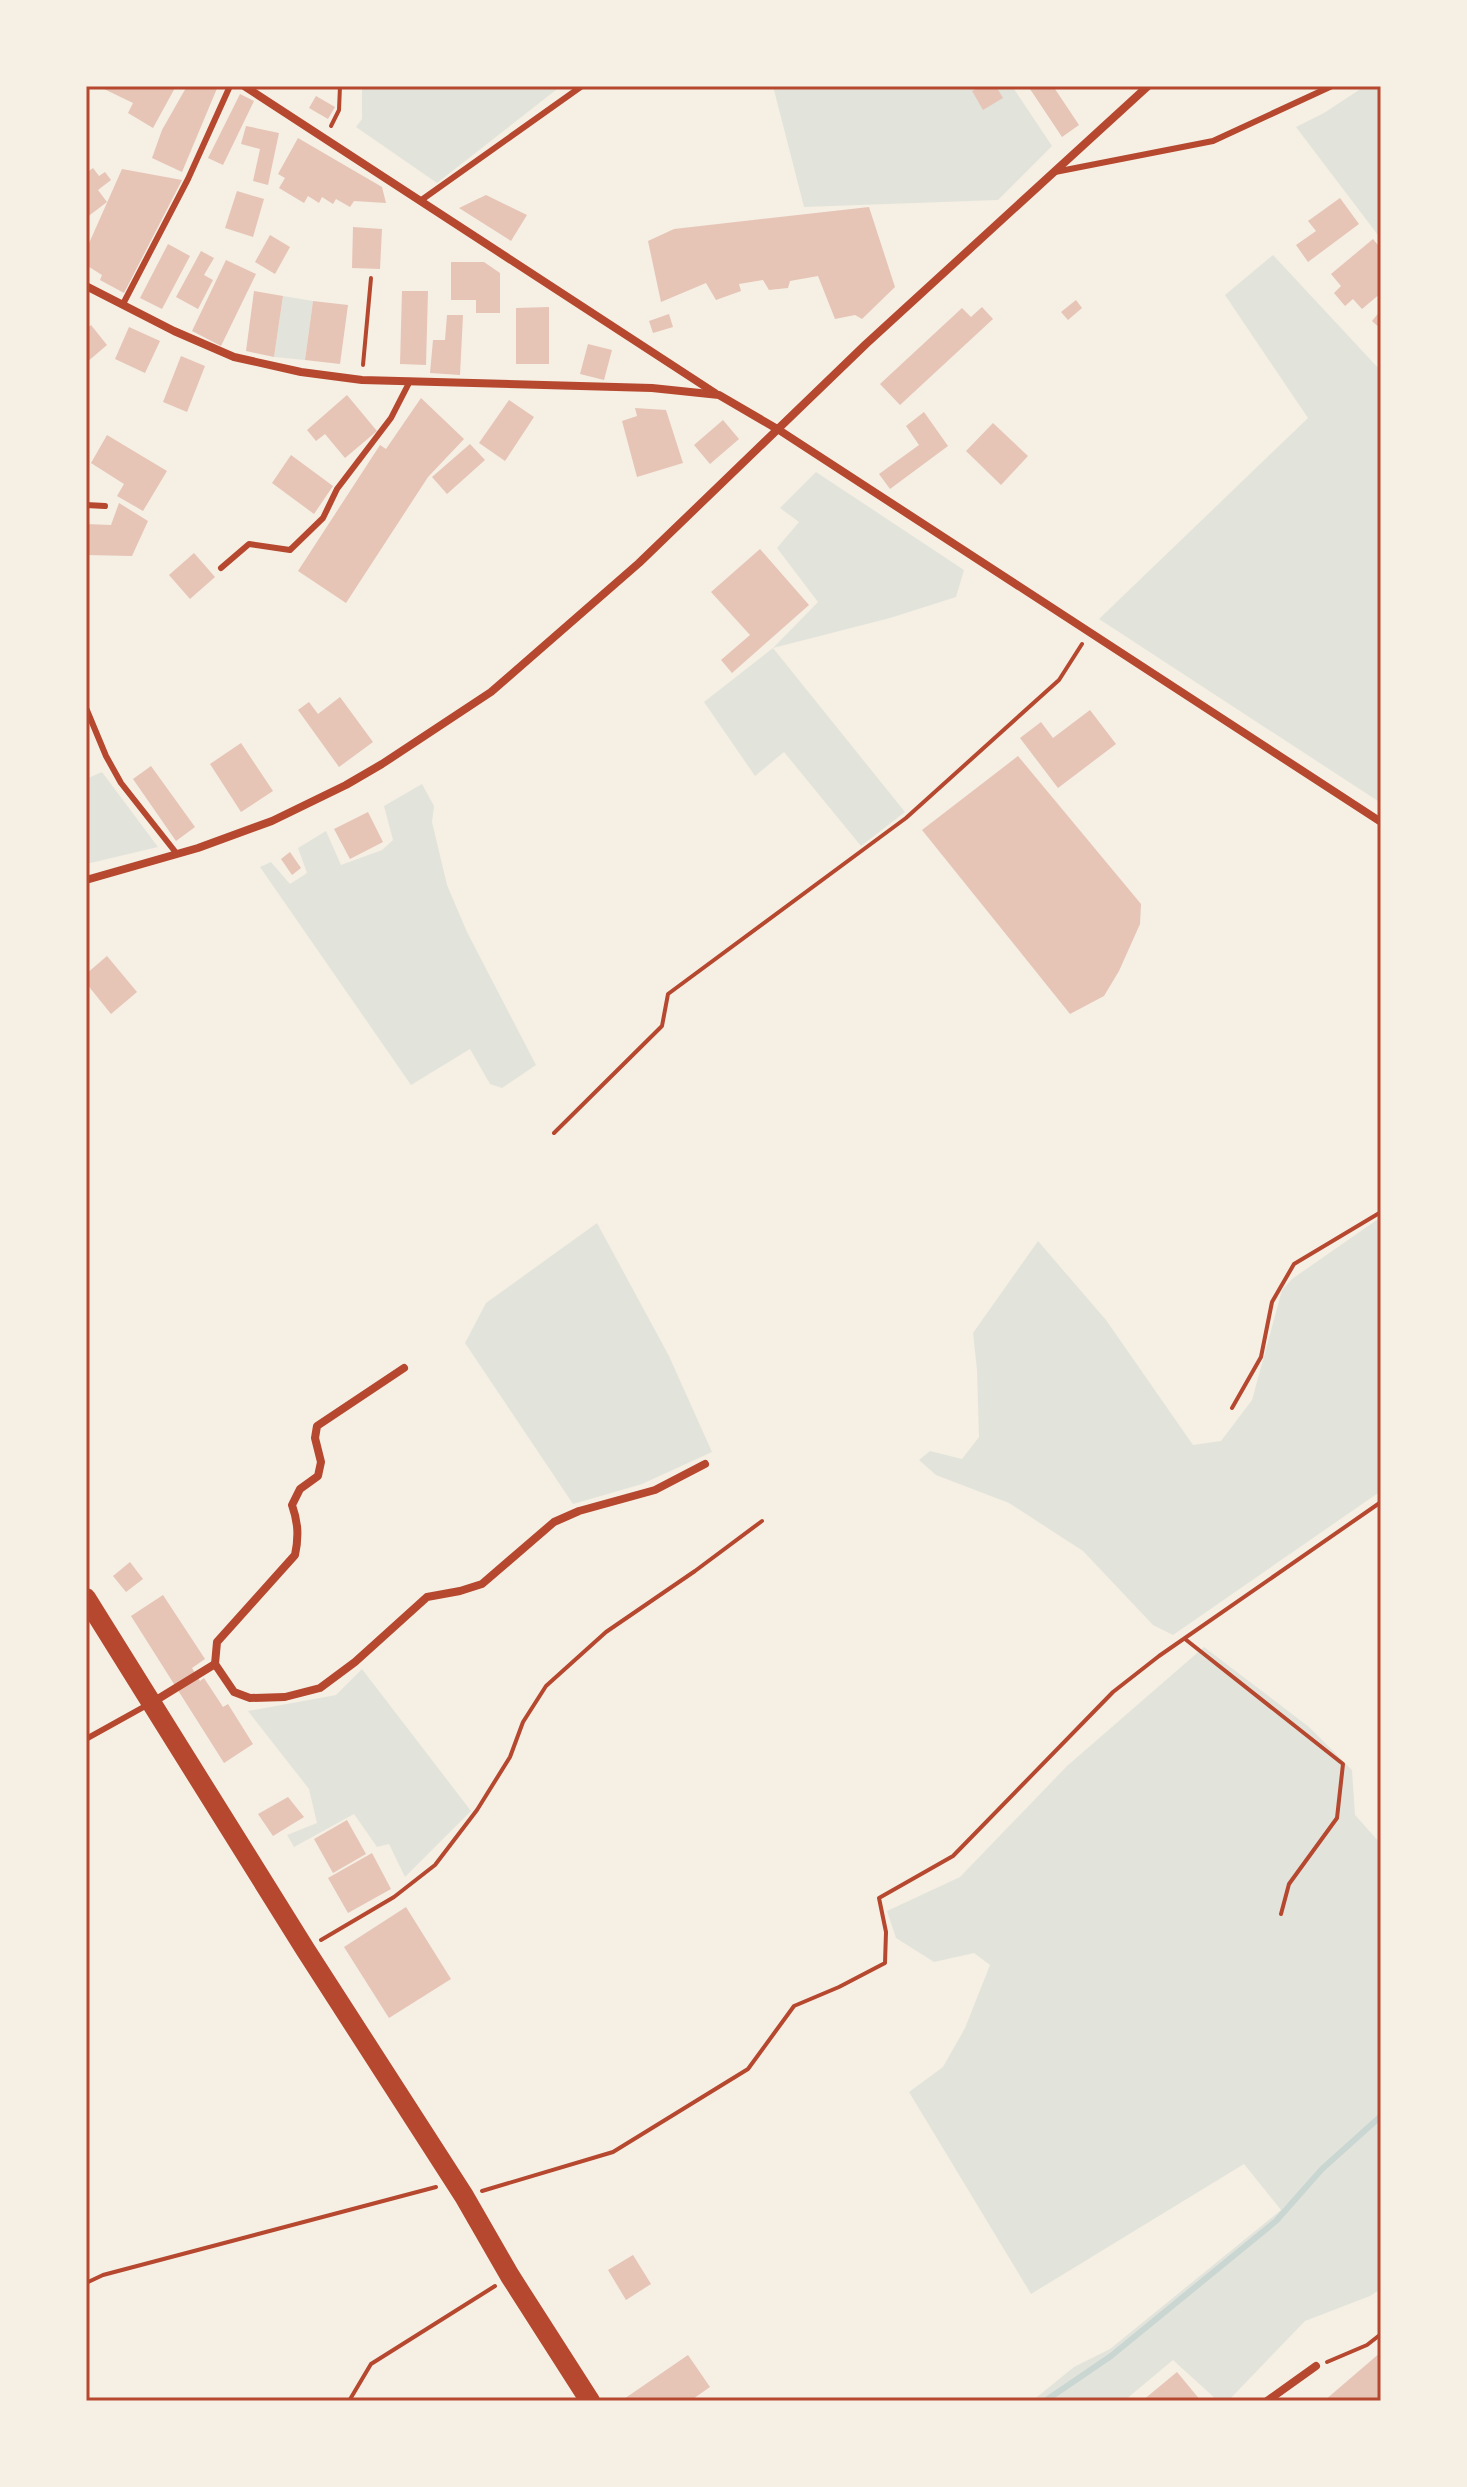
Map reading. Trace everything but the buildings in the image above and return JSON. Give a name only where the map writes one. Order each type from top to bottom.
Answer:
[{"type":"main road","points":[[86,1598],[91,1620],[152,1703],[590,2401]]},
{"type":"street","points":[[244,86],[1381,822]]},
{"type":"street","points":[[86,880],[177,854],[272,821],[346,785],[491,692],[639,563],[866,344],[1148,86]]},
{"type":"street","points":[[86,286],[234,357],[301,372],[362,380],[652,388],[719,395]]},
{"type":"street","points":[[404,1368],[317,1426],[315,1438],[321,1462],[318,1476],[300,1489],[292,1505],[299,1536],[295,1555],[217,1642],[215,1664],[234,1692],[250,1698],[285,1697],[320,1688],[355,1662],[427,1597],[482,1584],[554,1522],[579,1511],[655,1490],[705,1464]]},
{"type":"street","points":[[152,1703],[215,1664]]},
{"type":"street","points":[[1267,2401],[1316,2366]]},
{"type":"lane","points":[[123,304],[188,179],[230,86]]},
{"type":"lane","points":[[420,201],[582,86]]},
{"type":"lane","points":[[1055,172],[1213,141],[1332,86]]},
{"type":"lane","points":[[221,568],[249,544],[290,550],[323,518],[337,489],[391,418],[410,381]]},
{"type":"lane","points":[[86,505],[105,506]]},
{"type":"lane","points":[[86,708],[121,783],[177,854]]},
{"type":"lane","points":[[86,1739],[152,1703]]},
{"type":"path","points":[[325,138],[339,110],[340,86]]},
{"type":"path","points":[[362,380],[371,278]]},
{"type":"path","points":[[554,1133],[662,1026],[668,994],[906,818],[1059,680],[1090,632]]},
{"type":"path","points":[[1232,1408],[1261,1357],[1272,1302],[1294,1264],[1381,1212]]},
{"type":"path","points":[[86,2283],[103,2275],[613,2152],[748,2069],[794,2006],[885,1963],[886,1932],[879,1898],[953,1856],[1113,1692],[1159,1656],[1381,1502]]},
{"type":"path","points":[[305,1949],[394,1897],[435,1865],[477,1810],[510,1757],[523,1722],[546,1686],[606,1632],[762,1521]]},
{"type":"path","points":[[1185,1639],[1343,1764],[1337,1818],[1289,1884],[1281,1914]]},
{"type":"path","points":[[349,2401],[371,2364],[510,2276]]},
{"type":"path","points":[[1316,2366],[1367,2345],[1381,2334]]},
{"type":"shaded area","points":[[362,86],[561,86],[437,183],[356,127],[362,119]]},
{"type":"shaded area","points":[[773,86],[1012,86],[1052,146],[998,200],[804,207]]},
{"type":"shaded area","points":[[1365,86],[1381,86],[1381,239],[1296,127]]},
{"type":"shaded area","points":[[1273,255],[1381,371],[1381,803],[1099,619],[1308,418],[1225,295]]},
{"type":"shaded area","points":[[283,296],[313,301],[305,360],[274,357]]},
{"type":"shaded area","points":[[816,472],[964,570],[956,597],[890,618],[773,648],[818,602],[777,548],[799,522],[780,508]]},
{"type":"shaded area","points":[[773,648],[905,812],[861,846],[784,752],[755,776],[704,702]]},
{"type":"shaded area","points":[[102,772],[158,847],[86,864],[86,779]]},
{"type":"shaded area","points":[[422,784],[434,806],[432,822],[447,885],[467,932],[536,1065],[502,1088],[490,1084],[470,1049],[411,1085],[260,867],[271,862],[290,884],[307,873],[298,848],[326,831],[341,865],[382,850],[393,840],[384,806]]},
{"type":"shaded area","points":[[1381,1217],[1381,1491],[1173,1635],[1153,1625],[1083,1551],[1009,1503],[936,1475],[919,1460],[930,1451],[962,1459],[979,1437],[973,1333],[1038,1241],[1106,1320],[1193,1445],[1221,1441],[1252,1400],[1282,1290],[1292,1279]]},
{"type":"shaded area","points":[[597,1223],[669,1356],[712,1452],[642,1484],[573,1504],[465,1343],[486,1303]]},
{"type":"shaded area","points":[[1204,1647],[1309,1727],[1352,1770],[1355,1815],[1381,1844],[1381,2289],[1305,2321],[1228,2401],[1218,2401],[1173,2360],[1124,2401],[1032,2401],[1074,2367],[1110,2349],[1281,2210],[1244,2164],[1031,2294],[909,2092],[943,2067],[965,2028],[990,1965],[974,1953],[934,1962],[896,1938],[887,1911],[960,1877],[1067,1766]]},
{"type":"shaded area","points":[[362,1669],[471,1811],[405,1877],[389,1844],[377,1847],[354,1814],[294,1847],[287,1835],[317,1823],[309,1789],[248,1711],[336,1695]]},
{"type":"waterway","points":[[1045,2401],[1111,2356],[1276,2221],[1322,2169],[1381,2116]]}]
